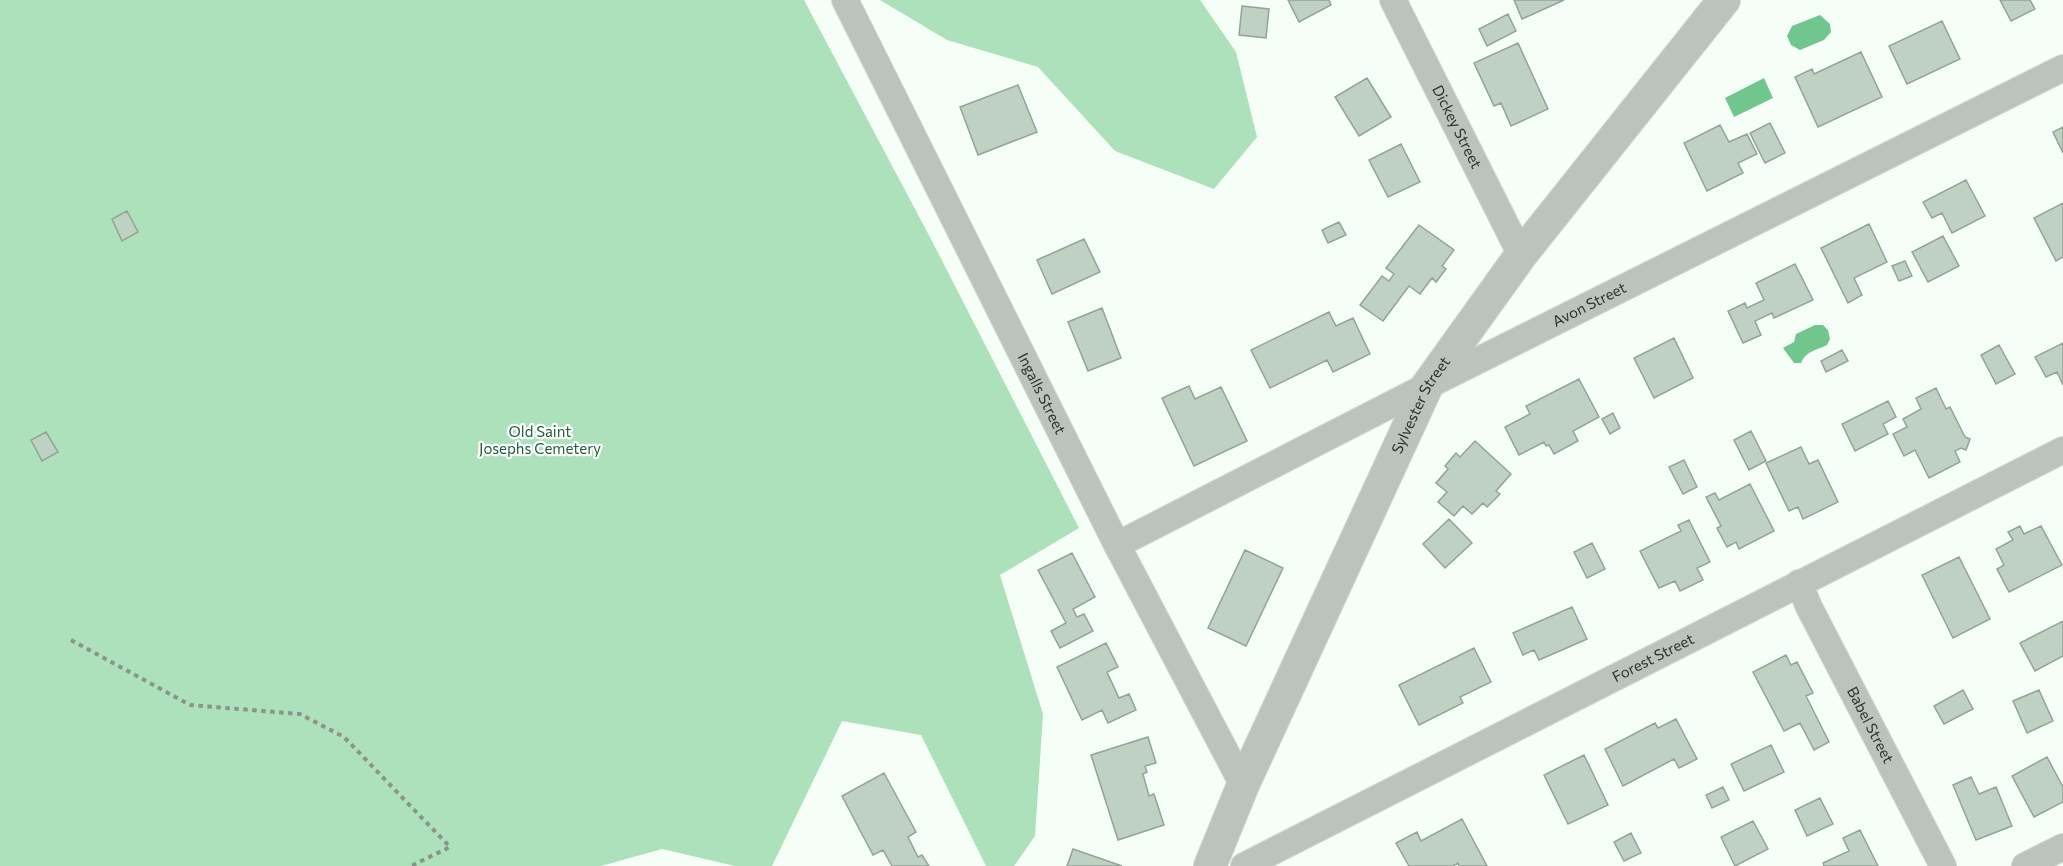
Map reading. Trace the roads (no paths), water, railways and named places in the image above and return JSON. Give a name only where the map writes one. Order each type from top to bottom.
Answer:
[{"type":"street","name":"Ingalls Street","points":[[845,0],[1117,545],[1243,785]]},
{"type":"street","name":"Dickey Street","points":[[1393,0],[1521,255]]},
{"type":"street","name":"Sylvester Street","points":[[1210,866],[1243,785],[1427,386],[1521,255],[1724,0]]},
{"type":"street","name":"Avon Street","points":[[1117,545],[1427,386],[2063,68]]},
{"type":"street","name":"Forest Street","points":[[1244,866],[2063,450]]},
{"type":"street","name":"Babel Street","points":[[1798,583],[1943,866]]},
{"type":"street","points":[[2025,866],[2063,847]]},
{"type":"park label","name":"Old Saint Josephs Cemetery","points":[[540,440]]}]
